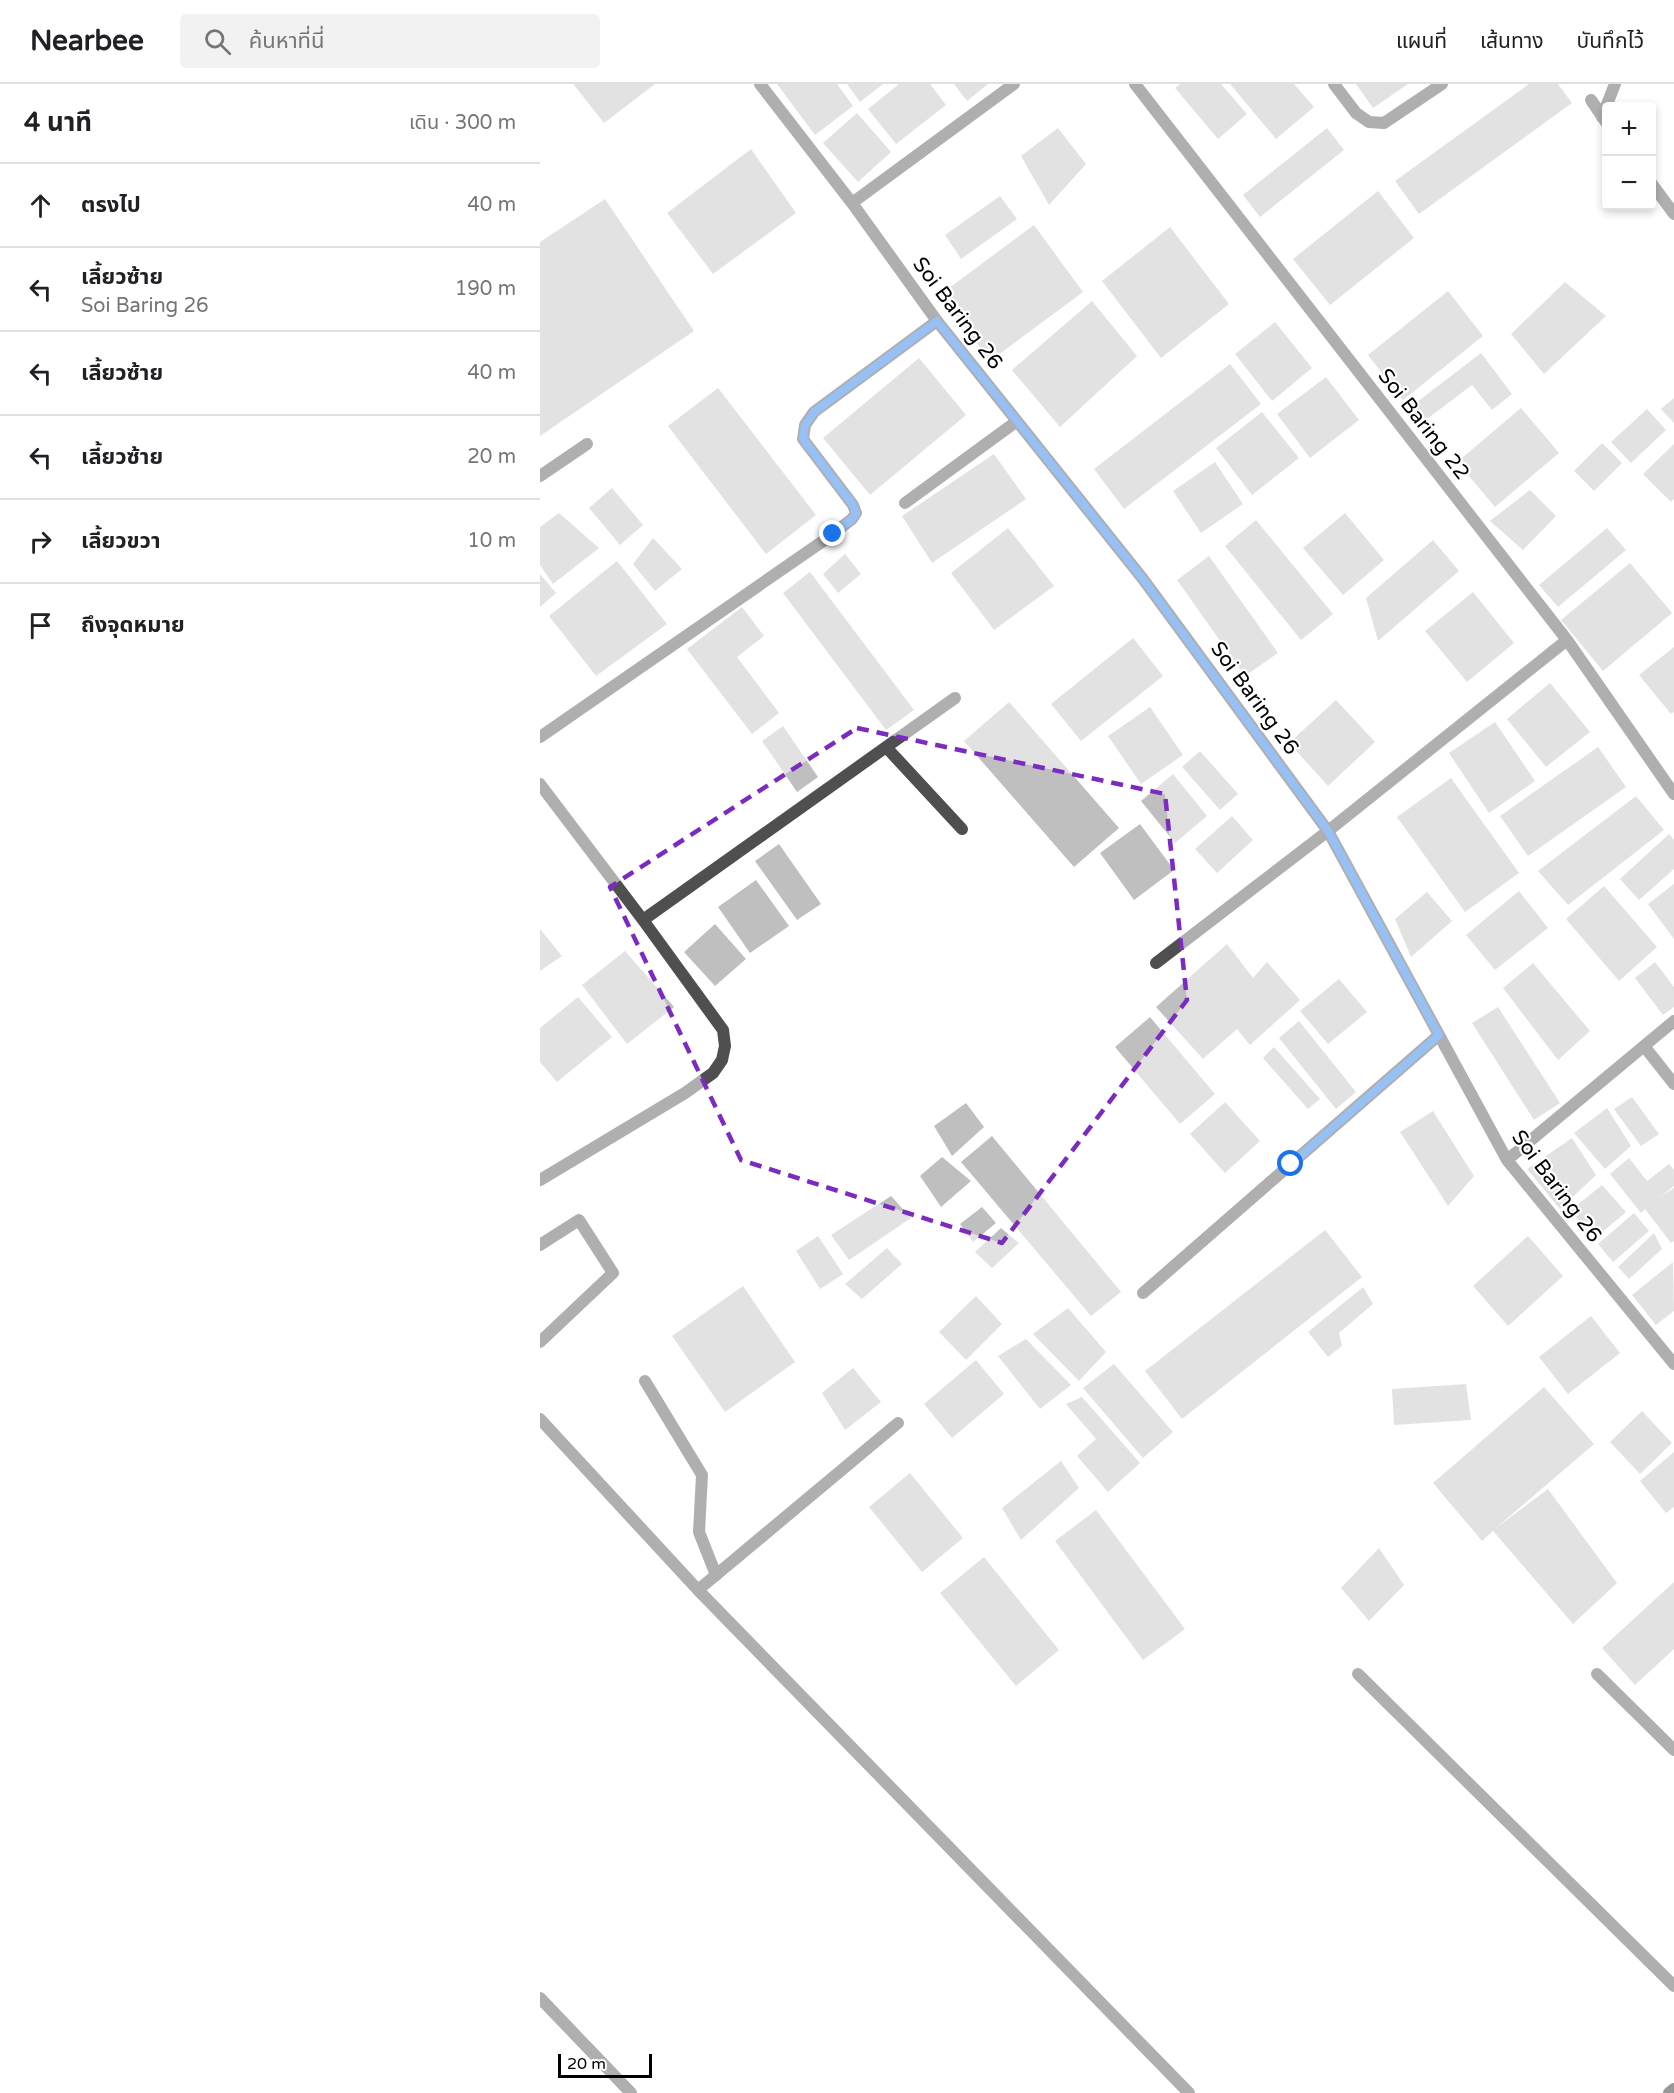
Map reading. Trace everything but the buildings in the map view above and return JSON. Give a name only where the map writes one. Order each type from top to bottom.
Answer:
[{"type":"main road","points":[[1669,2093],[1674,2088]]},
{"type":"street","name":"Soi Baring 26","points":[[760,84],[852,203],[937,321],[1143,579],[1328,831],[1507,1160],[1674,1364]]},
{"type":"street","points":[[852,203],[1014,84]]},
{"type":"street","name":"Soi Baring 22","points":[[1135,84],[1567,640],[1674,794]]},
{"type":"street","points":[[1334,84],[1356,112],[1369,122],[1384,123],[1442,84]]},
{"type":"street","points":[[1610,102],[1615,84]]},
{"type":"street","points":[[1591,100],[1602,117]]},
{"type":"street","points":[[1656,189],[1674,214]]},
{"type":"street","points":[[540,737],[852,519],[856,513],[853,505],[803,439],[805,425],[814,412],[937,321]]},
{"type":"street","points":[[905,503],[1017,421]]},
{"type":"street","points":[[540,476],[587,444]]},
{"type":"street","points":[[1156,963],[1328,831],[1567,640]]},
{"type":"street","points":[[643,920],[955,698]]},
{"type":"street","points":[[886,747],[962,829]]},
{"type":"street","points":[[540,784],[723,1030],[725,1046],[722,1060],[713,1073],[685,1093],[540,1180]]},
{"type":"street","points":[[1507,1160],[1674,1022]]},
{"type":"street","points":[[1143,1293],[1439,1035]]},
{"type":"street","points":[[1644,1046],[1674,1084]]},
{"type":"street","points":[[540,1245],[579,1220],[613,1272],[540,1342]]},
{"type":"street","points":[[645,1381],[702,1475],[699,1532],[716,1575]]},
{"type":"street","points":[[540,1419],[698,1590],[1190,2093]]},
{"type":"street","points":[[698,1590],[898,1423]]},
{"type":"street","points":[[1358,1674],[1674,1986]]},
{"type":"street","points":[[1597,1674],[1674,1750]]},
{"type":"street","points":[[540,1998],[631,2093]]},
{"type":"highlighted area","points":[[857,728],[1165,794],[1187,1000],[1002,1243],[741,1160],[610,887]]},
{"type":"route","points":[[833,534],[856,513],[853,505],[803,439],[805,425],[814,412],[937,321],[1143,579],[1328,831],[1439,1035],[1291,1164]]}]
